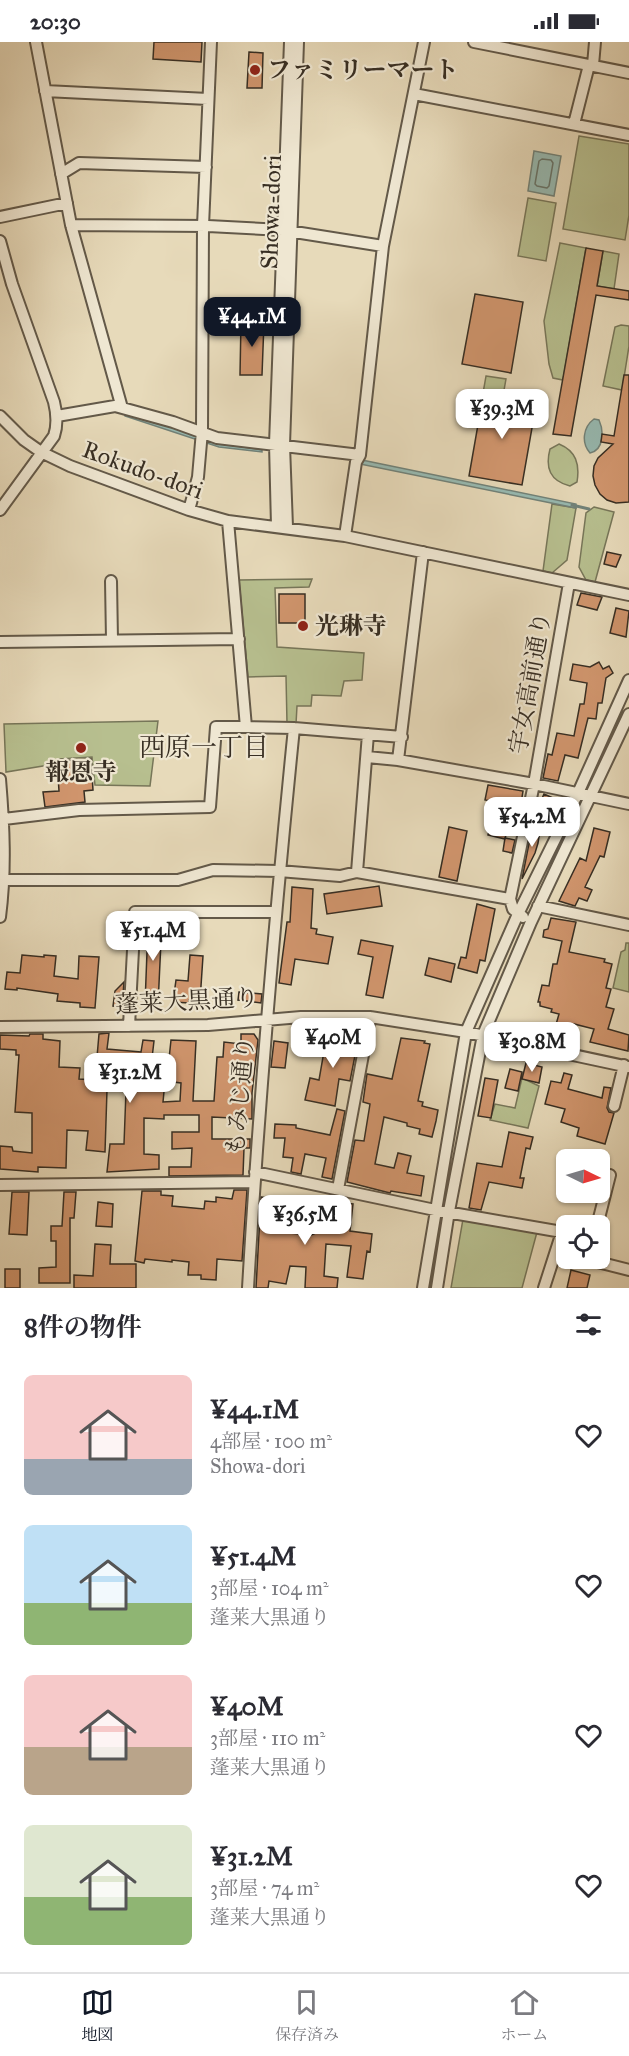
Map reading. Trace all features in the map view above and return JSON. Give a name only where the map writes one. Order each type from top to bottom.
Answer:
[{"type":"street","points":[[36,42],[71,225],[122,408]]},
{"type":"street","points":[[189,510],[198,477],[202,431],[203,226],[211,42]]},
{"type":"street","name":"Showa-dori","points":[[287,230],[290,42]]},
{"type":"street","name":"Showa-dori","points":[[282,527],[279,444],[287,230],[298,42]]},
{"type":"street","points":[[345,536],[356,462],[360,455],[383,246],[424,42]]},
{"type":"street","points":[[474,42],[513,45],[629,73]]},
{"type":"street","points":[[574,124],[591,65],[595,42]]},
{"type":"street","points":[[45,90],[208,99]]},
{"type":"street","points":[[414,94],[629,135]]},
{"type":"street","points":[[61,174],[79,163],[206,167]]},
{"type":"street","points":[[0,217],[67,203]]},
{"type":"street","points":[[71,225],[203,226],[287,230],[383,246]]},
{"type":"street","points":[[0,241],[12,284],[57,416],[54,436],[0,510]]},
{"type":"street","points":[[57,416],[115,406],[202,431],[217,438],[360,455]]},
{"type":"street","name":"Rokudo-dori","points":[[0,416],[24,440],[41,452],[70,466],[189,510],[228,521],[345,536],[629,595]]},
{"type":"street","points":[[228,521],[246,727]]},
{"type":"street","points":[[398,760],[423,552]]},
{"type":"street","points":[[111,581],[112,640]]},
{"type":"street","name":"宇女高前通り","points":[[510,899],[534,784],[569,583]]},
{"type":"street","points":[[0,642],[239,639]]},
{"type":"street","points":[[423,1288],[466,1032],[518,914],[578,794],[629,680]]},
{"type":"street","points":[[437,1288],[449,1211],[483,1035],[538,906],[629,714]]},
{"type":"street","points":[[3,826],[79,810],[210,807],[216,727],[294,729],[402,737]]},
{"type":"street","name":"もみじ通り","points":[[248,1288],[279,871],[294,729]]},
{"type":"street","points":[[357,872],[368,734]]},
{"type":"street","points":[[367,757],[398,760],[534,784],[629,804]]},
{"type":"street","points":[[0,779],[5,880],[0,917]]},
{"type":"street","points":[[5,880],[178,880],[213,870],[279,871],[340,876],[357,872],[510,899],[513,909],[531,922]]},
{"type":"street","points":[[538,906],[629,925]]},
{"type":"street","points":[[129,1026],[135,912],[276,912]]},
{"type":"street","points":[[338,1189],[370,1017]]},
{"type":"street","name":"蓬莱大黒通り","points":[[0,1027],[216,1024],[268,1018],[370,1017],[483,1035],[626,1066]]},
{"type":"street","points":[[614,1106],[626,1066]]},
{"type":"street","points":[[0,1185],[255,1177],[338,1189],[556,1234]]},
{"type":"street","points":[[544,1288],[556,1257]]},
{"type":"street","points":[[610,1265],[629,1270]]},
{"type":"green space","points":[[579,136],[629,144],[629,215],[625,240],[563,229]]},
{"type":"green space","points":[[528,198],[556,203],[546,261],[518,256]]},
{"type":"green space","points":[[560,243],[586,248],[563,380],[553,378],[544,321]]},
{"type":"green space","points":[[603,251],[619,254],[614,289],[597,286]]},
{"type":"green space","points":[[629,326],[629,346],[622,390],[603,386],[615,327]]},
{"type":"green space","points":[[486,376],[506,379],[503,396],[483,393]]},
{"type":"green space","points":[[559,444],[569,450],[576,459],[577,482],[570,486],[558,481],[549,468],[550,449]]},
{"type":"green space","points":[[552,504],[576,508],[567,560],[552,573],[543,571]]},
{"type":"green space","points":[[594,507],[614,512],[595,582],[586,580],[579,567],[586,513]]},
{"type":"green space","points":[[312,579],[309,587],[275,588],[277,647],[364,653],[362,680],[344,681],[341,696],[312,695],[311,706],[297,706],[296,724],[287,723],[286,676],[248,677],[239,580]]},
{"type":"green space","points":[[158,721],[150,786],[95,785],[92,757],[58,759],[49,765],[6,772],[4,724]]},
{"type":"green space","points":[[626,943],[629,943],[629,992],[613,988],[621,952],[625,950]]},
{"type":"green space","points":[[522,1078],[539,1086],[528,1128],[490,1120],[495,1104],[515,1108]]},
{"type":"green space","points":[[463,1219],[537,1232],[522,1288],[451,1288]]},
{"type":"water","points":[[534,151],[561,156],[554,196],[528,191]]},
{"type":"water","points":[[125,412],[218,443],[262,450],[262,452],[219,447],[125,416]]},
{"type":"water","points":[[594,419],[599,420],[602,440],[598,448],[590,453],[585,445],[584,435],[587,426]]},
{"type":"water","points":[[362,460],[576,504],[576,508],[360,464]]},
{"type":"building","points":[[154,42],[202,42],[201,62],[153,59]]},
{"type":"building","name":"ファミリーマート","points":[[249,52],[263,53],[262,88],[247,88]]},
{"type":"building","points":[[586,248],[603,251],[597,286],[629,291],[629,300],[596,295],[571,436],[553,434]]},
{"type":"building","points":[[475,294],[523,302],[511,373],[462,364]]},
{"type":"building","points":[[241,322],[264,322],[262,375],[240,375]]},
{"type":"building","points":[[624,375],[629,375],[629,502],[616,503],[600,494],[593,476],[598,458],[613,444],[601,442],[602,434],[614,436]]},
{"type":"building","points":[[483,396],[536,405],[522,485],[469,476]]},
{"type":"building","points":[[607,552],[621,555],[616,567],[604,564]]},
{"type":"building","points":[[581,593],[602,597],[597,610],[577,605]]},
{"type":"building","points":[[279,594],[305,594],[305,623],[279,623]]},
{"type":"building","points":[[616,608],[629,611],[626,637],[610,633]]},
{"type":"building","points":[[599,662],[603,669],[609,666],[613,673],[606,678],[602,703],[598,703],[596,719],[588,718],[578,758],[565,755],[558,781],[543,778],[548,754],[552,755],[557,733],[574,736],[580,704],[584,704],[587,683],[570,680],[573,664],[590,667]]},
{"type":"building","points":[[91,759],[93,790],[84,791],[85,802],[45,807],[43,792],[59,791],[57,761]]},
{"type":"building","points":[[488,785],[523,791],[520,810],[512,808],[505,839],[488,835],[495,805],[485,800]]},
{"type":"building","points":[[544,794],[560,801],[551,819],[536,812]]},
{"type":"building","points":[[449,827],[467,831],[457,881],[439,877]]},
{"type":"building","points":[[532,828],[540,830],[538,843],[522,879]]},
{"type":"building","points":[[594,828],[610,832],[604,857],[600,856],[585,887],[592,890],[587,901],[579,898],[575,906],[559,901],[580,858],[586,861]]},
{"type":"building","points":[[505,838],[515,840],[512,853],[503,851]]},
{"type":"building","points":[[379,886],[382,906],[327,914],[324,894]]},
{"type":"building","points":[[292,887],[313,889],[311,928],[317,929],[316,934],[333,937],[328,964],[295,959],[291,985],[279,983],[287,922],[290,922]]},
{"type":"building","points":[[477,904],[495,909],[485,961],[480,960],[477,973],[458,968],[461,957],[466,958]]},
{"type":"building","points":[[551,918],[576,922],[569,952],[605,959],[604,962],[612,964],[606,988],[611,989],[606,1007],[614,1009],[608,1029],[629,1035],[628,1051],[590,1042],[594,1029],[574,1024],[570,1039],[553,1035],[559,1014],[551,1012],[552,1009],[540,1006],[538,1002],[542,985],[549,986],[553,964],[557,964],[562,941],[543,937]]},
{"type":"building","points":[[151,920],[162,920],[158,1005],[145,1004],[148,926],[151,926]]},
{"type":"building","points":[[361,940],[393,946],[383,998],[366,995],[373,957],[358,954]]},
{"type":"building","points":[[22,955],[56,956],[54,976],[78,979],[79,956],[99,957],[95,1008],[80,1007],[80,1003],[57,1001],[58,994],[17,988],[17,990],[5,989],[7,972],[20,973]]},
{"type":"building","points":[[190,955],[203,956],[200,1001],[173,1002],[176,980],[188,981]]},
{"type":"building","points":[[429,958],[455,964],[451,982],[425,975]]},
{"type":"building","points":[[124,982],[122,1007],[113,1006],[115,991]]},
{"type":"building","points":[[239,992],[262,994],[261,1003],[238,1000]]},
{"type":"building","points":[[109,1033],[107,1049],[141,1052],[143,1040],[154,1041],[152,1058],[169,1059],[171,1040],[196,1041],[193,1101],[214,1101],[217,1057],[223,1057],[224,1042],[241,1044],[241,1034],[254,1034],[258,1040],[252,1093],[252,1119],[212,1117],[212,1139],[250,1139],[250,1148],[244,1148],[243,1175],[169,1176],[169,1167],[191,1167],[192,1148],[172,1149],[172,1132],[199,1132],[199,1115],[164,1115],[164,1119],[144,1118],[144,1154],[159,1155],[159,1169],[107,1172],[110,1144],[124,1144],[126,1091],[107,1090],[105,1152],[86,1150],[88,1131],[67,1130],[66,1168],[38,1167],[38,1172],[0,1169],[0,1146],[12,1147],[13,1151],[32,1153],[32,1113],[15,1112],[19,1055],[16,1055],[16,1050],[0,1049],[0,1035],[43,1034],[43,1039],[60,1041],[59,1067],[80,1068],[79,1079],[95,1080],[99,1034]],"holes":[[[165,1081],[181,1083],[180,1101],[163,1102]]]},
{"type":"building","points":[[348,1033],[359,1035],[350,1081],[339,1079],[335,1106],[305,1100],[310,1078],[319,1080],[327,1034],[347,1037]]},
{"type":"building","points":[[401,1038],[425,1041],[424,1043],[430,1044],[418,1101],[423,1102],[422,1106],[438,1110],[436,1121],[432,1137],[419,1134],[420,1129],[407,1126],[407,1123],[384,1117],[375,1164],[394,1168],[398,1153],[411,1156],[407,1173],[424,1176],[421,1196],[391,1191],[390,1193],[347,1182],[355,1140],[364,1141],[370,1104],[363,1102],[367,1074],[392,1079]]},
{"type":"building","points":[[274,1041],[288,1043],[285,1068],[271,1067]]},
{"type":"building","points":[[526,1063],[542,1067],[539,1083],[522,1079]]},
{"type":"building","points":[[510,1069],[522,1072],[518,1091],[505,1088]]},
{"type":"building","points":[[564,1073],[572,1075],[568,1089],[602,1098],[604,1087],[611,1088],[607,1108],[609,1112],[614,1113],[605,1144],[577,1136],[579,1128],[561,1122],[565,1109],[545,1104],[551,1081],[561,1083]]},
{"type":"building","points":[[485,1078],[498,1080],[491,1118],[478,1116]]},
{"type":"building","points":[[337,1109],[345,1111],[332,1179],[322,1177],[326,1158],[305,1154],[301,1174],[291,1172],[293,1158],[283,1157],[285,1138],[274,1138],[275,1124],[296,1125],[296,1128],[330,1135]]},
{"type":"building","points":[[509,1132],[533,1137],[530,1149],[526,1148],[520,1178],[524,1178],[522,1188],[489,1182],[481,1210],[469,1208],[477,1163],[502,1167]]},
{"type":"building","points":[[234,1190],[247,1190],[242,1261],[217,1259],[216,1280],[201,1279],[201,1275],[188,1275],[189,1262],[145,1259],[144,1263],[135,1261],[142,1191],[161,1191],[161,1195],[173,1196],[172,1206],[204,1209],[205,1201],[216,1202],[216,1197],[232,1199]]},
{"type":"building","points":[[12,1192],[29,1192],[27,1235],[9,1234]]},
{"type":"building","points":[[64,1192],[76,1192],[74,1218],[70,1218],[70,1283],[39,1283],[39,1268],[56,1267],[56,1241],[51,1241],[51,1226],[62,1226]]},
{"type":"building","points":[[261,1197],[292,1201],[290,1233],[311,1235],[314,1234],[315,1221],[334,1222],[335,1211],[343,1212],[344,1203],[353,1204],[350,1231],[372,1234],[363,1279],[347,1277],[351,1246],[326,1244],[324,1276],[338,1278],[337,1288],[305,1288],[306,1267],[290,1266],[286,1284],[269,1281],[268,1288],[256,1288]]},
{"type":"building","points":[[98,1202],[113,1204],[112,1227],[96,1226]]},
{"type":"building","points":[[95,1244],[111,1245],[110,1264],[136,1264],[136,1288],[74,1288],[74,1275],[93,1276]]},
{"type":"building","points":[[5,1269],[20,1269],[20,1288],[5,1288]]},
{"type":"building","points":[[571,1270],[590,1275],[587,1288],[567,1288]]},
{"type":"waterway","points":[[572,505],[589,509]]},
{"type":"place","name":"ファミリーマート","points":[[255,70]]},
{"type":"place","name":"光琳寺","points":[[303,626]]},
{"type":"place","name":"報恩寺","points":[[81,748]]},
{"type":"district","name":"西原一丁目","points":[[204,747]]}]
